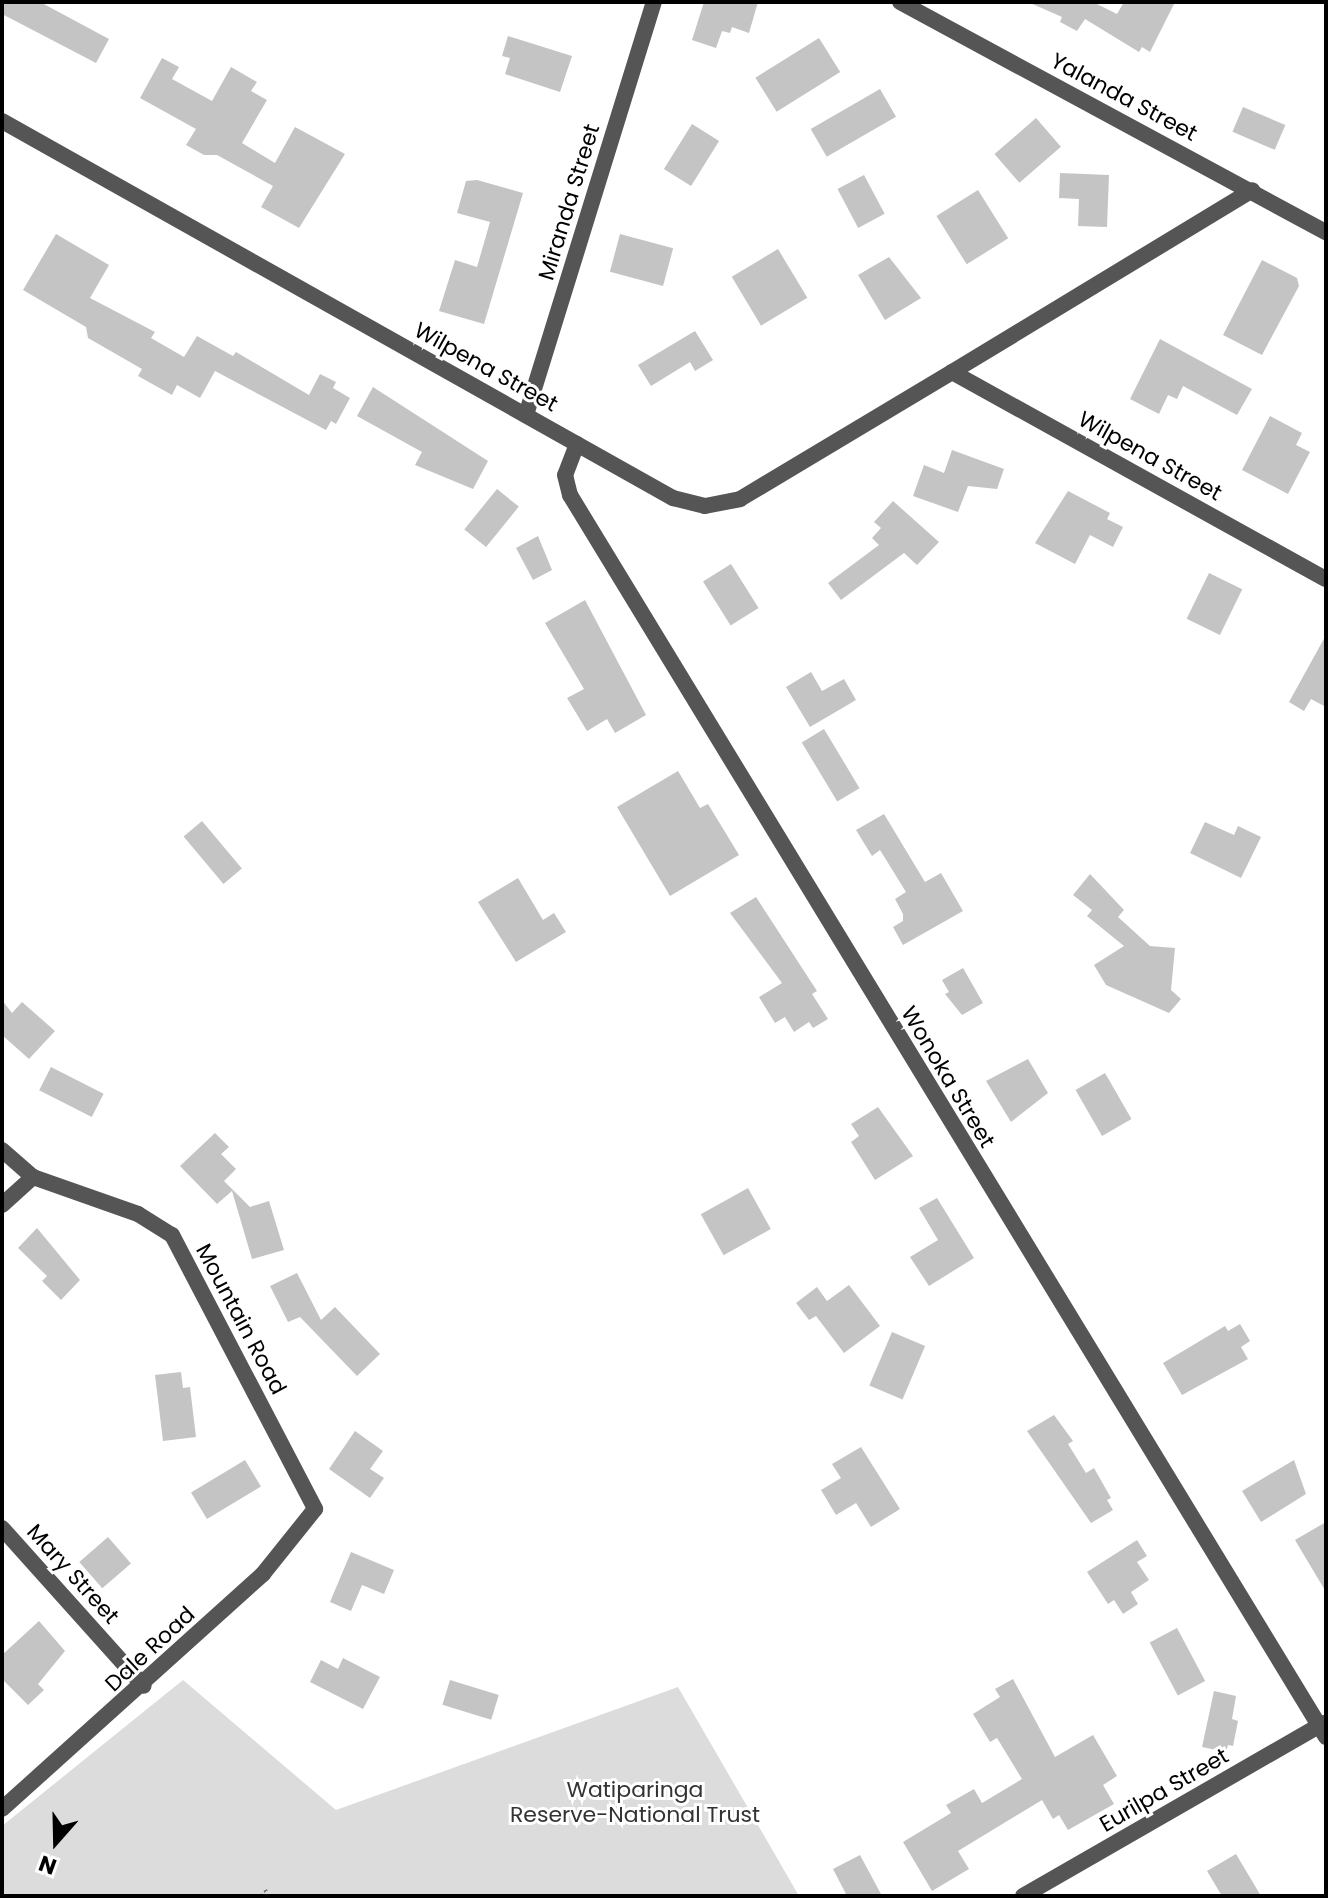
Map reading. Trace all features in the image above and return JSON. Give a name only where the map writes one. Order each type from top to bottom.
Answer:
[{"type":"street","name":"Miranda Street","points":[[526,415],[654,2]]},
{"type":"street","name":"Yalanda Street","points":[[900,2],[1326,232]]},
{"type":"street","name":"Wilpena Street","points":[[2,121],[673,498],[717,503],[740,499],[1252,190]]},
{"type":"street","name":"Wilpena Street","points":[[952,372],[1326,579]]},
{"type":"street","name":"Wonoka Street","points":[[577,444],[565,475],[570,495],[1323,1729]]},
{"type":"street","name":"Mountain Road","points":[[2,1150],[33,1177],[138,1214],[172,1235],[315,1509]]},
{"type":"street","points":[[2,1205],[33,1177]]},
{"type":"street","name":"Dale Road","points":[[2,1809],[144,1686],[263,1574],[315,1509]]},
{"type":"street","name":"Mary Street","points":[[2,1528],[144,1686]]},
{"type":"street","name":"Eurilpa Street","points":[[1023,1896],[1323,1729]]},
{"type":"path","points":[[263,1896],[265,1890],[269,1896]]},
{"type":"green space","name":"Watiparinga Reserve-National Trust","points":[[183,1680],[336,1810],[678,1687],[799,1896],[2,1896],[2,1826]]},
{"type":"building","points":[[2,2],[40,2],[109,39],[96,63],[2,14]]},
{"type":"building","points":[[704,2],[758,2],[749,33],[732,27],[730,33],[722,31],[716,48],[692,40]]},
{"type":"building","points":[[1028,2],[1093,2],[1117,14],[1124,2],[1175,2],[1150,52],[1142,47],[1139,52],[1085,19],[1077,31],[1060,22],[1062,17]]},
{"type":"building","points":[[508,36],[572,56],[560,92],[505,74],[510,58],[502,56]]},
{"type":"building","points":[[819,38],[840,72],[777,112],[755,78]]},
{"type":"building","points":[[162,58],[179,67],[172,79],[212,101],[231,67],[257,82],[251,91],[267,100],[242,143],[275,163],[295,127],[345,154],[299,228],[261,207],[273,186],[217,155],[204,155],[186,145],[196,129],[140,98]]},
{"type":"building","points":[[880,89],[896,117],[827,157],[811,129]]},
{"type":"building","points":[[1243,107],[1285,125],[1275,150],[1232,132]]},
{"type":"building","points":[[1036,118],[1061,147],[1019,183],[994,154]]},
{"type":"building","points":[[692,124],[719,141],[691,186],[664,169]]},
{"type":"building","points":[[1060,173],[1109,175],[1107,227],[1078,226],[1079,199],[1059,198]]},
{"type":"building","points":[[864,175],[885,214],[858,228],[838,189]]},
{"type":"building","points":[[477,180],[523,193],[484,324],[439,311],[455,260],[477,267],[490,222],[457,213],[466,181]]},
{"type":"building","points":[[978,190],[1008,238],[967,264],[936,216]]},
{"type":"building","points":[[56,234],[109,265],[90,298],[155,332],[151,338],[184,357],[197,336],[233,356],[236,352],[309,395],[320,374],[336,382],[333,388],[350,398],[336,424],[331,421],[326,430],[215,371],[200,398],[177,385],[172,395],[138,376],[142,369],[88,338],[86,327],[23,290]]},
{"type":"building","points":[[620,234],[673,248],[663,286],[610,272]]},
{"type":"building","points":[[778,249],[807,298],[761,326],[732,277]]},
{"type":"building","points":[[889,257],[921,298],[885,320],[858,275]]},
{"type":"building","points":[[1262,260],[1297,278],[1299,286],[1262,355],[1223,335]]},
{"type":"building","points":[[695,331],[713,360],[695,371],[690,362],[651,386],[638,365]]},
{"type":"building","points":[[1160,339],[1252,389],[1237,415],[1183,386],[1177,399],[1168,395],[1159,414],[1130,399]]},
{"type":"building","points":[[373,387],[488,461],[473,489],[415,465],[422,452],[357,416]]},
{"type":"building","points":[[1270,416],[1302,433],[1296,445],[1310,452],[1288,494],[1242,470]]},
{"type":"building","points":[[952,450],[1004,469],[997,489],[968,486],[958,512],[913,496],[924,465],[944,473]]},
{"type":"building","points":[[497,489],[519,507],[486,547],[464,529]]},
{"type":"building","points":[[1068,491],[1110,513],[1107,519],[1123,527],[1113,547],[1090,535],[1075,564],[1035,543]]},
{"type":"building","points":[[893,501],[939,542],[917,565],[904,553],[841,600],[828,583],[879,545],[872,538],[881,528],[874,522]]},
{"type":"building","points":[[538,536],[552,570],[533,580],[516,548]]},
{"type":"building","points":[[731,564],[759,608],[731,626],[703,581]]},
{"type":"building","points":[[1209,573],[1242,589],[1220,635],[1187,619]]},
{"type":"building","points":[[585,600],[646,715],[615,733],[607,719],[587,731],[567,698],[584,689],[545,623]]},
{"type":"building","points":[[1326,635],[1326,707],[1311,699],[1304,711],[1289,702]]},
{"type":"building","points":[[811,672],[822,691],[844,679],[856,700],[810,727],[786,687]]},
{"type":"building","points":[[824,729],[860,788],[837,802],[802,742]]},
{"type":"building","points":[[678,771],[700,808],[708,804],[739,855],[670,896],[617,807]]},
{"type":"building","points":[[884,814],[925,882],[941,873],[963,911],[903,945],[893,927],[903,921],[895,899],[906,892],[880,850],[872,856],[856,830]]},
{"type":"building","points":[[202,821],[242,868],[223,884],[184,836]]},
{"type":"building","points":[[1205,822],[1234,835],[1238,826],[1261,837],[1241,878],[1190,853]]},
{"type":"building","points":[[1090,874],[1124,910],[1118,917],[1150,946],[1175,948],[1171,990],[1181,999],[1169,1013],[1106,985],[1094,965],[1124,946],[1087,916],[1092,910],[1073,895]]},
{"type":"building","points":[[518,878],[543,920],[554,913],[566,932],[516,962],[478,902]]},
{"type":"building","points":[[756,897],[817,991],[812,994],[828,1019],[813,1028],[809,1022],[794,1032],[785,1017],[775,1023],[759,997],[782,983],[730,913]]},
{"type":"building","points":[[963,968],[983,1003],[962,1015],[945,994],[949,992],[942,980]]},
{"type":"building","points":[[2,1000],[12,1013],[22,1002],[55,1031],[29,1059],[2,1035]]},
{"type":"building","points":[[1028,1059],[1048,1093],[1011,1122],[986,1081]]},
{"type":"building","points":[[51,1067],[104,1094],[92,1117],[39,1090]]},
{"type":"building","points":[[1105,1073],[1132,1119],[1102,1136],[1076,1090]]},
{"type":"building","points":[[878,1107],[913,1156],[875,1180],[851,1142],[859,1136],[851,1124]]},
{"type":"building","points":[[215,1133],[229,1147],[221,1154],[236,1169],[224,1181],[250,1207],[269,1201],[284,1250],[252,1259],[232,1191],[217,1204],[180,1166]]},
{"type":"building","points":[[748,1188],[771,1229],[724,1255],[701,1214]]},
{"type":"building","points":[[937,1198],[974,1258],[929,1286],[910,1257],[938,1240],[919,1208]]},
{"type":"building","points":[[37,1228],[80,1280],[61,1300],[42,1281],[47,1276],[18,1248]]},
{"type":"building","points":[[297,1273],[321,1320],[335,1307],[380,1354],[357,1376],[300,1317],[288,1322],[270,1286]]},
{"type":"building","points":[[849,1285],[880,1326],[844,1353],[816,1316],[809,1320],[796,1303],[817,1287],[827,1301]]},
{"type":"building","points":[[1240,1324],[1250,1341],[1241,1347],[1248,1359],[1182,1395],[1163,1363],[1225,1326],[1228,1331]]},
{"type":"building","points":[[892,1332],[925,1346],[902,1399],[869,1385]]},
{"type":"building","points":[[181,1372],[183,1388],[190,1387],[196,1437],[163,1441],[155,1375]]},
{"type":"building","points":[[1054,1415],[1073,1441],[1068,1444],[1086,1473],[1094,1468],[1111,1498],[1107,1500],[1113,1510],[1091,1523],[1027,1431]]},
{"type":"building","points":[[355,1431],[383,1451],[370,1469],[384,1478],[370,1498],[329,1469]]},
{"type":"building","points":[[861,1447],[900,1509],[871,1527],[856,1503],[836,1515],[821,1490],[841,1478],[832,1464]]},
{"type":"building","points":[[245,1460],[261,1487],[207,1519],[191,1492]]},
{"type":"building","points":[[1294,1460],[1306,1494],[1261,1522],[1242,1491]]},
{"type":"building","points":[[1326,1522],[1326,1592],[1295,1540]]},
{"type":"building","points":[[108,1537],[131,1563],[102,1588],[79,1562]]},
{"type":"building","points":[[1137,1540],[1147,1556],[1137,1562],[1149,1580],[1131,1592],[1138,1604],[1123,1614],[1114,1600],[1108,1604],[1087,1572]]},
{"type":"building","points":[[351,1552],[394,1570],[384,1594],[362,1585],[351,1611],[330,1602]]},
{"type":"building","points":[[39,1621],[65,1651],[38,1684],[44,1690],[28,1705],[2,1679],[2,1655]]},
{"type":"building","points":[[1177,1628],[1205,1681],[1178,1696],[1150,1643]]},
{"type":"building","points":[[343,1658],[380,1677],[363,1709],[310,1682],[321,1660],[338,1669]]},
{"type":"building","points":[[1013,1679],[1055,1757],[1093,1735],[1117,1776],[1103,1785],[1114,1804],[1068,1830],[1059,1815],[1053,1819],[1042,1800],[958,1851],[969,1869],[932,1891],[903,1842],[951,1813],[946,1805],[974,1789],[982,1803],[1022,1779],[997,1738],[990,1742],[973,1714],[1000,1697],[995,1689]]},
{"type":"building","points":[[450,1680],[499,1695],[491,1720],[442,1705]]},
{"type":"building","points":[[1214,1691],[1236,1696],[1232,1719],[1238,1721],[1233,1746],[1228,1745],[1226,1752],[1202,1747]]},
{"type":"building","points":[[1236,1854],[1261,1896],[1222,1896],[1207,1871]]},
{"type":"building","points":[[860,1855],[882,1896],[847,1896],[833,1869]]}]
